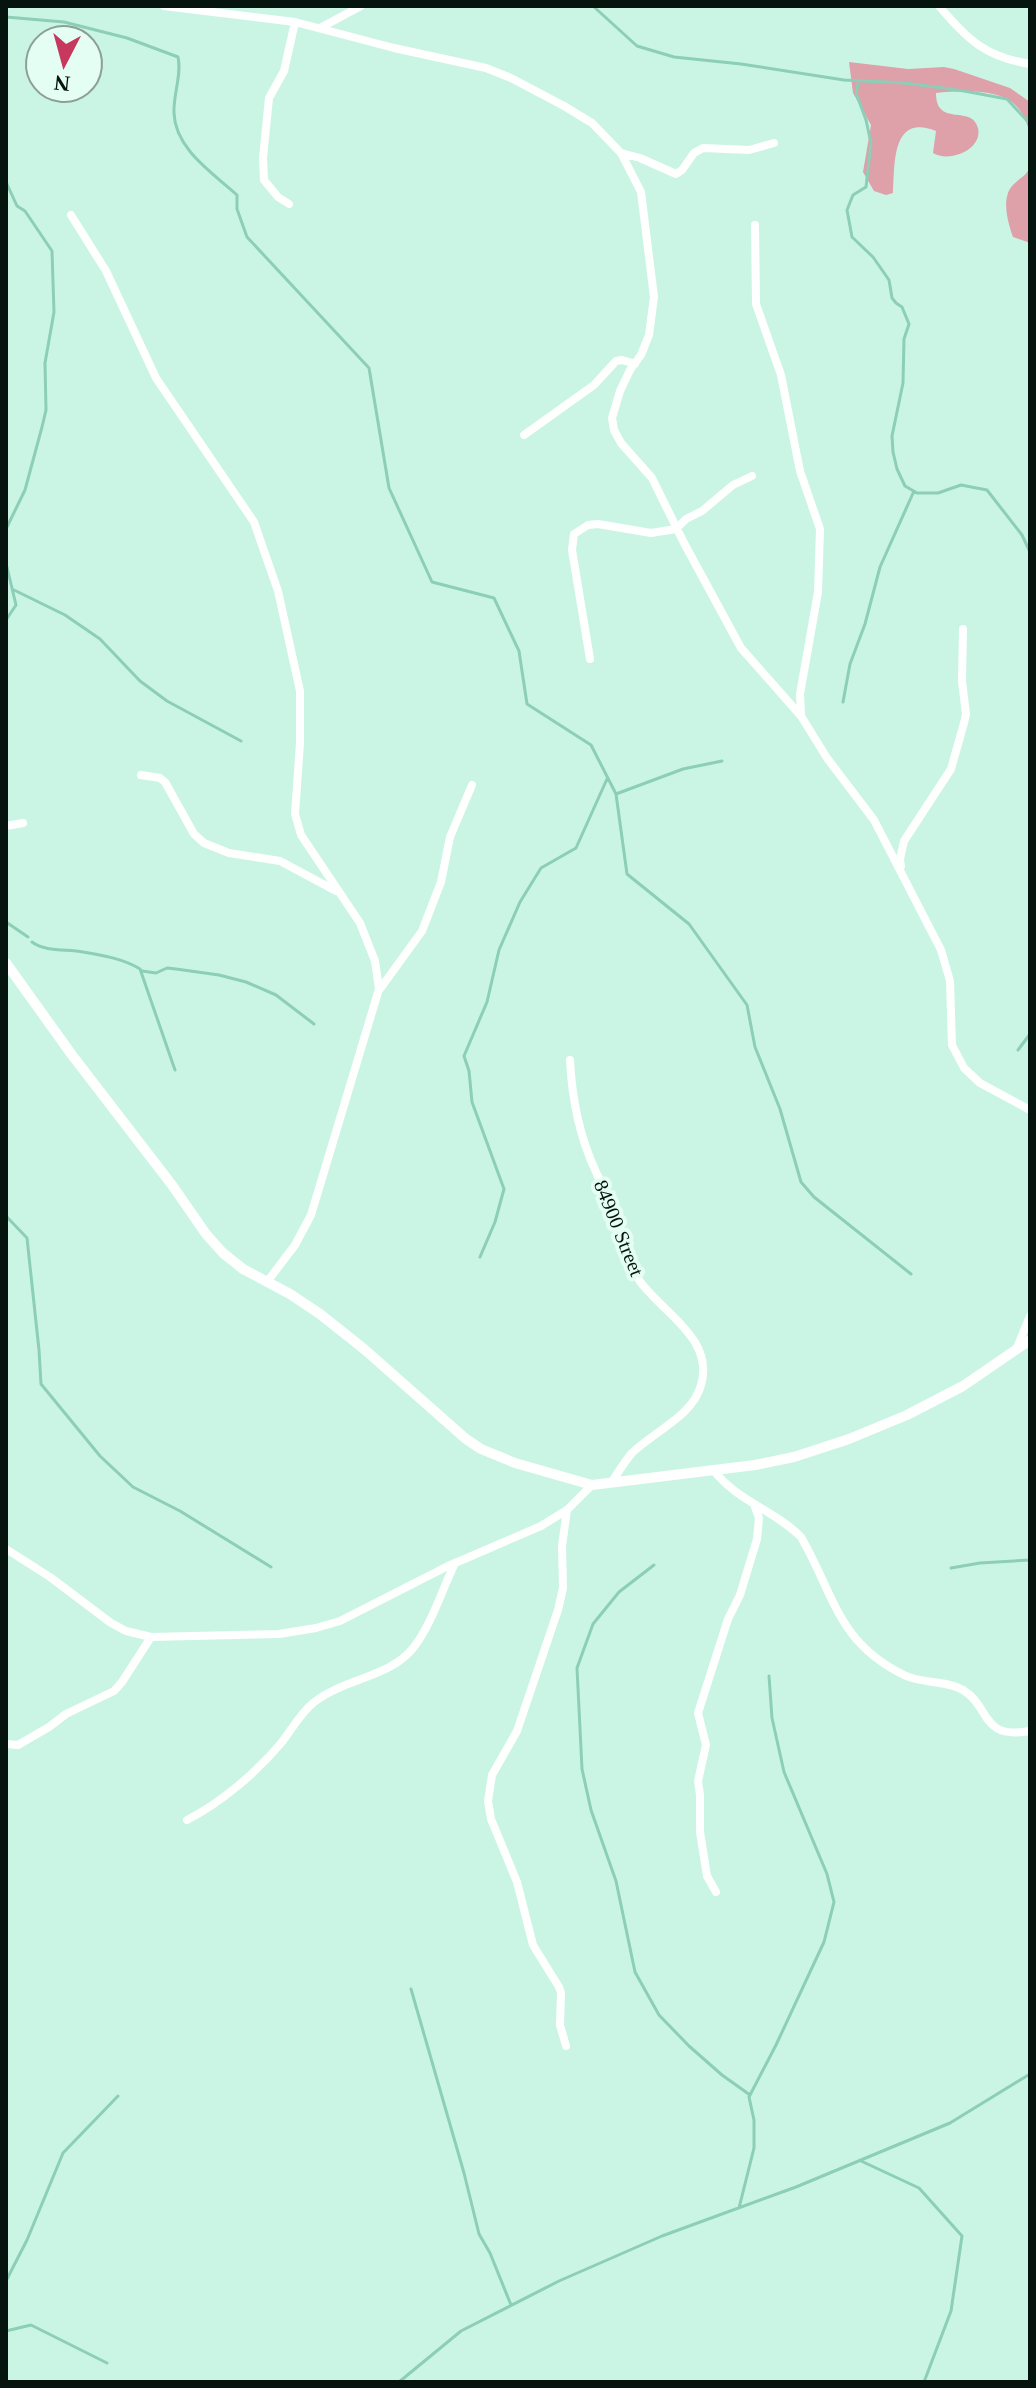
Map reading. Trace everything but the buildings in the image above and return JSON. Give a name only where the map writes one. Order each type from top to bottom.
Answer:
[{"type":"street","points":[[164,6],[295,22],[486,68],[511,78],[592,123],[621,153],[641,192],[654,297],[649,335],[620,391],[612,418],[614,430],[621,443],[652,478],[741,648],[801,716],[827,758],[874,820],[931,928],[947,969],[952,1045],[964,1068],[980,1083],[1030,1110]]},
{"type":"street","points":[[320,28],[361,6]]},
{"type":"street","points":[[939,6],[970,40],[998,56],[1030,64]]},
{"type":"street","points":[[289,204],[278,197],[264,180],[263,158],[269,98],[288,60],[295,22]]},
{"type":"street","points":[[621,153],[676,174],[694,153],[703,148],[749,150],[774,143]]},
{"type":"street","points":[[71,215],[106,271],[156,378],[254,522],[278,591],[300,691],[295,814],[301,835],[360,923],[375,961],[379,989]]},
{"type":"street","points":[[755,225],[756,304],[781,375],[800,471],[820,529],[818,592],[800,694],[801,716]]},
{"type":"street","points":[[524,435],[594,385],[616,361],[635,364]]},
{"type":"street","points":[[590,659],[572,550],[574,534],[579,528],[598,524],[651,533],[676,529],[733,485],[752,476]]},
{"type":"street","points":[[902,874],[900,859],[904,841],[951,769],[964,723],[963,629]]},
{"type":"street","points":[[141,775],[160,778],[165,782],[194,834],[204,843],[229,853],[280,861],[340,894]]},
{"type":"street","points":[[267,1282],[295,1245],[311,1215],[379,989],[422,931],[441,882],[450,837],[472,785]]},
{"type":"street","points":[[6,826],[23,823]]},
{"type":"street","points":[[6,963],[223,1253],[243,1269],[320,1314],[466,1439],[515,1463],[592,1485],[714,1471],[794,1457],[907,1415],[963,1386],[1030,1340]]},
{"type":"street","name":"84900 Street","points":[[570,1060],[576,1117],[597,1175],[611,1199],[634,1271],[641,1283],[683,1325],[701,1354],[703,1371],[701,1387],[692,1403],[633,1453],[611,1484]]},
{"type":"street","points":[[1016,1350],[1030,1316]]},
{"type":"street","points":[[714,1471],[725,1485],[792,1527],[801,1537],[837,1611],[854,1639],[868,1653],[911,1679],[955,1686],[964,1691],[992,1725],[1008,1732],[1030,1731]]},
{"type":"street","points":[[6,1549],[126,1631],[151,1637],[279,1634],[340,1621],[456,1563],[541,1526],[567,1510],[592,1485]]},
{"type":"street","points":[[716,1892],[707,1876],[700,1832],[698,1781],[706,1745],[698,1713],[757,1539],[759,1518],[755,1506]]},
{"type":"street","points":[[566,2046],[560,2025],[561,1993],[533,1945],[517,1882],[491,1819],[488,1801],[492,1775],[517,1731],[558,1610],[563,1588],[562,1546],[567,1510]]},
{"type":"street","points":[[187,1820],[215,1803],[254,1770],[312,1704],[352,1681],[382,1672],[403,1658],[422,1634],[456,1563]]},
{"type":"street","points":[[6,1744],[18,1745],[66,1714],[114,1691],[151,1637]]},
{"type":"shaded area","points":[[849,62],[908,69],[944,67],[1010,88],[1030,102],[1030,132],[1024,116],[1011,101],[991,93],[936,93],[942,110],[974,121],[978,128],[975,143],[956,155],[940,156],[933,153],[936,131],[921,127],[911,129],[903,135],[898,145],[893,193],[886,195],[874,191],[863,172],[871,125],[853,93]]},
{"type":"shaded area","points":[[1030,167],[1030,243],[1013,237],[1006,204],[1012,186]]},
{"type":"waterway","points":[[593,6],[637,46],[674,57],[844,80],[905,83],[1007,99],[1030,124]]},
{"type":"waterway","points":[[6,17],[64,22],[127,38],[178,57],[174,113],[181,138],[197,159],[237,195],[237,209],[247,237],[369,368],[389,488],[432,582],[494,598],[519,651],[527,704],[591,745],[616,794],[627,874],[689,924],[747,1005],[755,1047],[780,1109],[801,1182],[814,1197],[911,1274]]},
{"type":"waterway","points":[[859,80],[856,93],[871,143],[866,187],[853,195],[847,210],[852,237],[873,257],[889,280],[892,298],[902,307],[909,324],[904,339],[903,383],[892,436],[897,469],[905,486],[917,493],[938,493],[961,485],[987,490],[1022,535],[1030,552]]},
{"type":"waterway","points":[[6,182],[17,206],[25,211],[52,251],[54,312],[45,363],[46,410],[25,490],[6,529]]},
{"type":"waterway","points":[[843,702],[850,664],[865,624],[880,567],[914,491]]},
{"type":"waterway","points":[[6,563],[16,605],[6,620]]},
{"type":"waterway","points":[[14,590],[65,615],[100,639],[140,681],[167,701],[241,741]]},
{"type":"waterway","points":[[616,794],[683,769],[722,761]]},
{"type":"waterway","points":[[480,1257],[495,1222],[504,1189],[472,1102],[464,1056],[487,1002],[499,950],[520,902],[541,868],[576,848],[607,779]]},
{"type":"waterway","points":[[6,922],[28,937]]},
{"type":"waterway","points":[[32,942],[50,949],[113,958],[140,969],[175,1070]]},
{"type":"waterway","points":[[142,971],[156,973],[167,968],[246,982],[276,995],[314,1024]]},
{"type":"waterway","points":[[1018,1050],[1030,1034]]},
{"type":"waterway","points":[[6,1216],[27,1238],[41,1384],[100,1456],[133,1487],[180,1511],[271,1567]]},
{"type":"waterway","points":[[951,1568],[1030,1560]]},
{"type":"waterway","points":[[654,1565],[619,1592],[593,1624],[577,1668],[582,1769],[591,1810],[616,1881],[635,1972],[659,2015],[689,2046],[750,2095]]},
{"type":"waterway","points":[[739,2208],[754,2148],[754,2120],[749,2097],[824,1942],[834,1902],[827,1874],[784,1772],[772,1718],[769,1676]]},
{"type":"waterway","points":[[411,1989],[479,2234],[511,2305]]},
{"type":"waterway","points":[[399,2382],[461,2331],[559,2281],[662,2236],[796,2187],[950,2123],[1030,2074]]},
{"type":"waterway","points":[[6,2281],[27,2240],[63,2153],[118,2096]]},
{"type":"waterway","points":[[861,2161],[919,2188],[962,2236],[951,2311],[924,2382]]},
{"type":"waterway","points":[[6,2331],[31,2325],[107,2363]]}]
